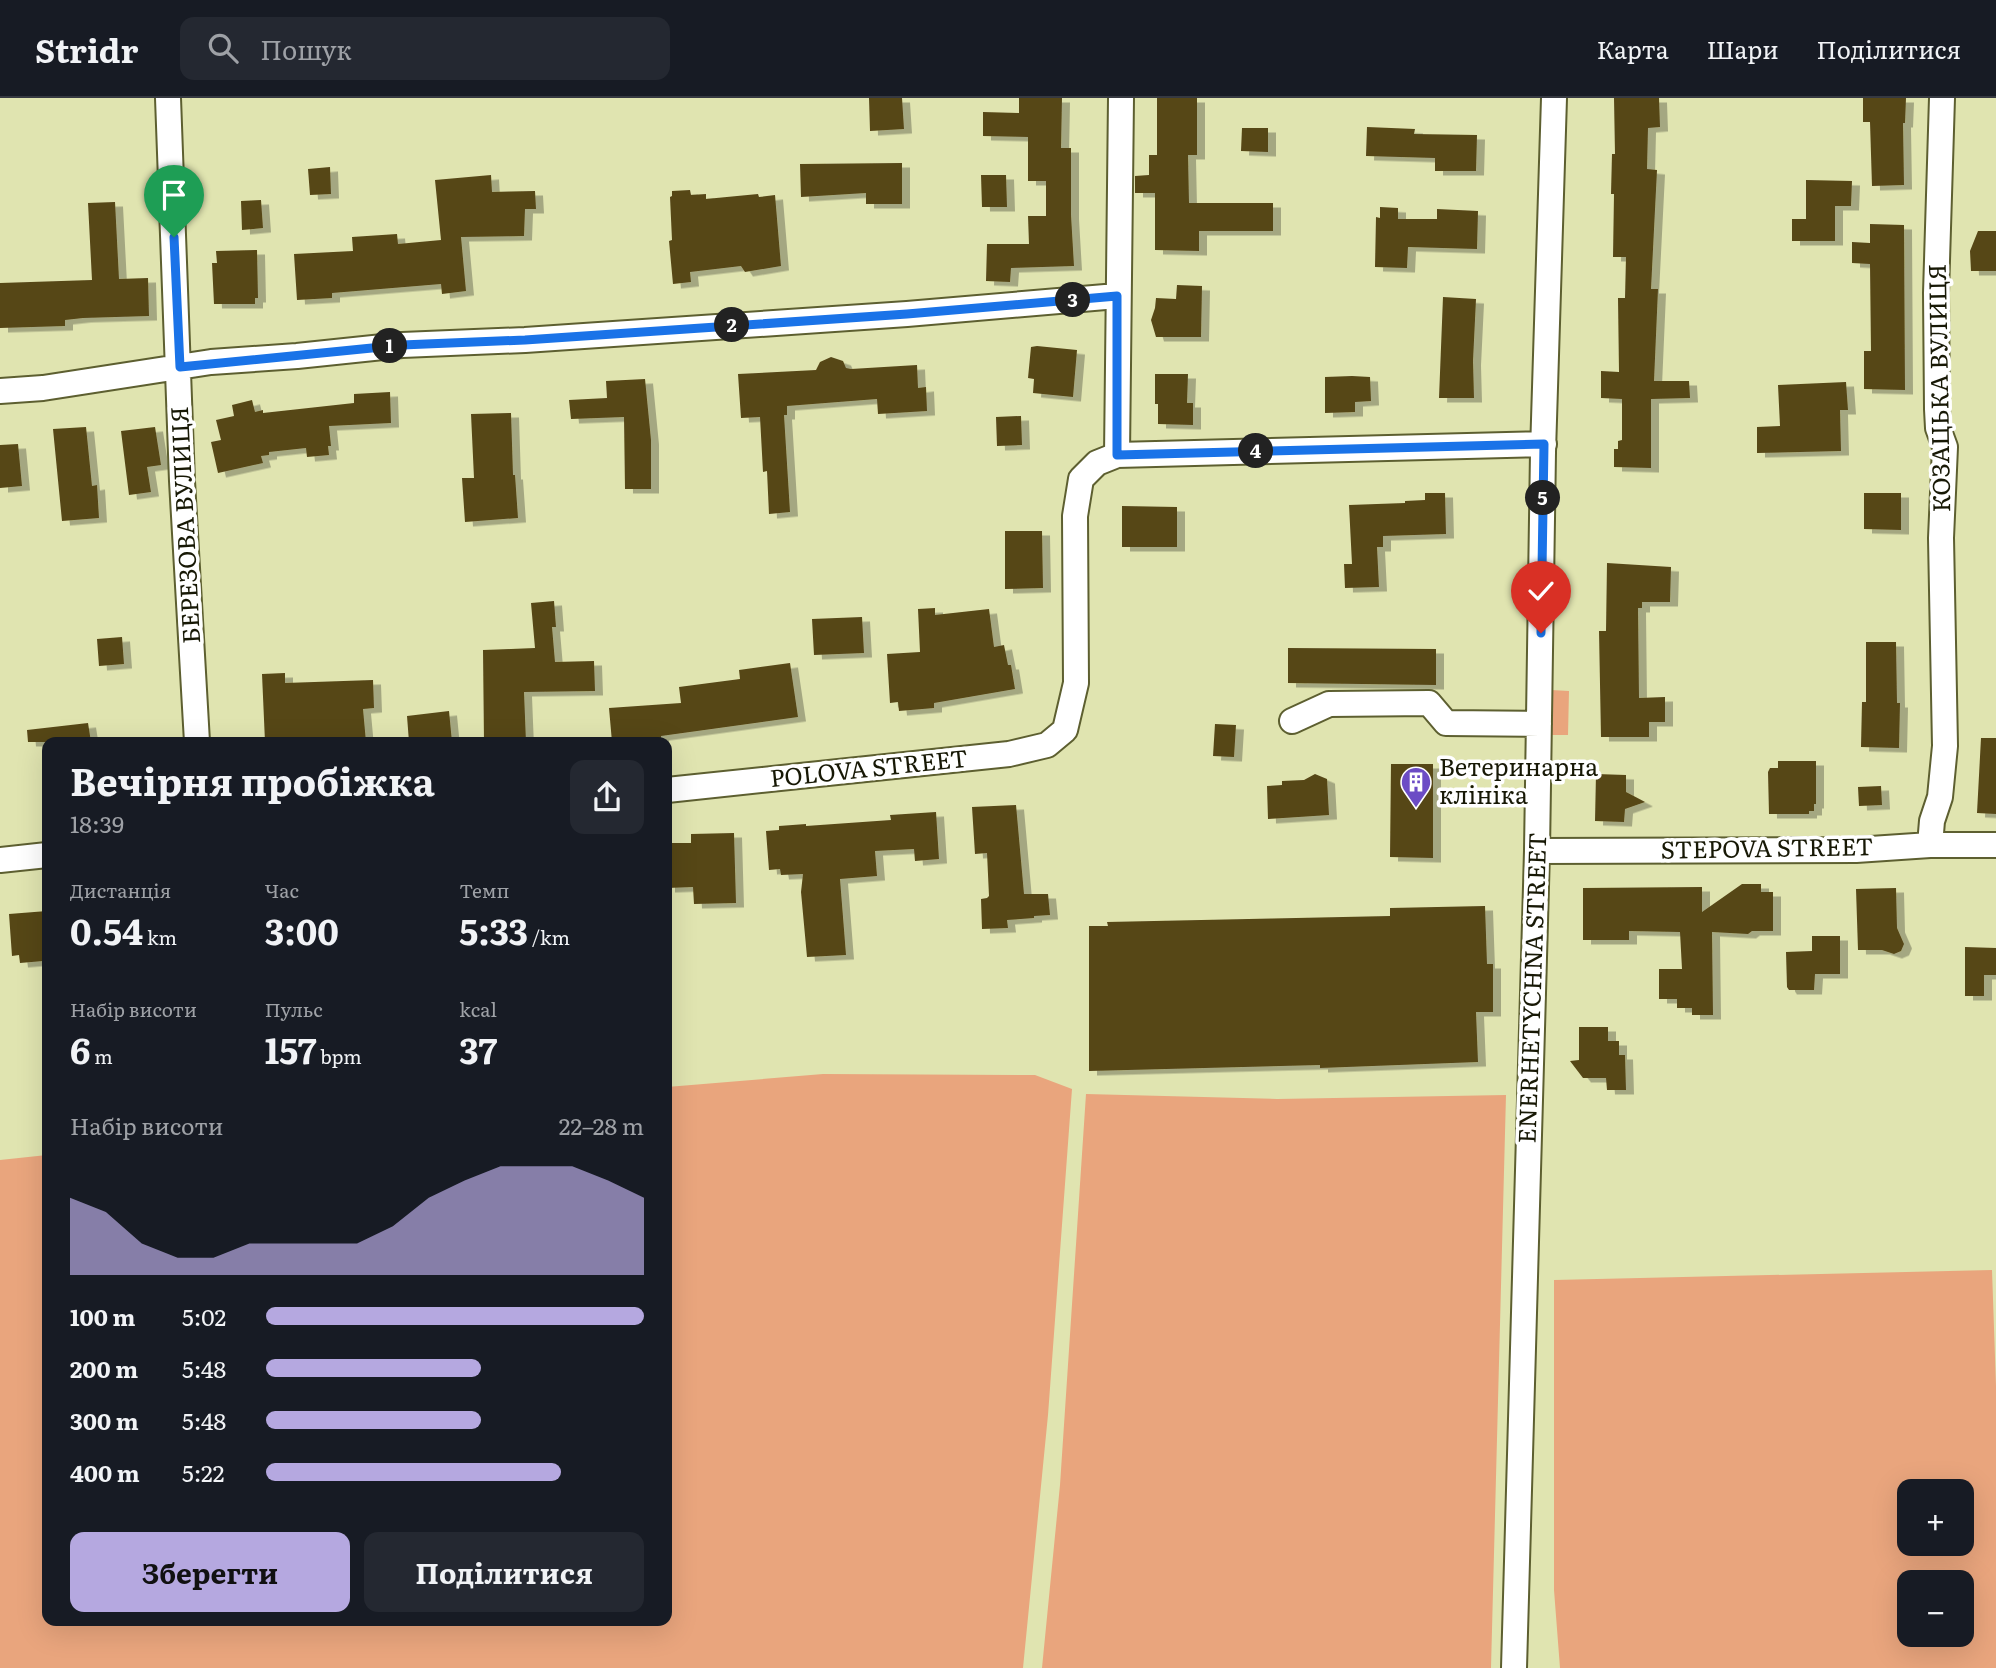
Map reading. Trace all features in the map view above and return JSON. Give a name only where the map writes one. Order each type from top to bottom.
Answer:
[{"type":"street","name":"БЕРЕЗОВА ВУЛИЦЯ","points":[[168,98],[180,367],[182,481],[197,737]]},
{"type":"street","points":[[1117,455],[1121,98]]},
{"type":"street","name":"ENERHETYCHNA STREET","points":[[1514,1668],[1537,851],[1544,444],[1554,98]]},
{"type":"street","name":"КОЗАЦЬКА ВУЛИЦЯ","points":[[1930,845],[1932,821],[1940,797],[1945,746],[1941,538],[1945,447],[1938,428],[1936,293],[1942,98]]},
{"type":"street","points":[[0,391],[43,388],[180,367],[402,345],[525,340],[907,314],[1117,296]]},
{"type":"street","points":[[672,789],[1009,754],[1047,745],[1065,730],[1076,683],[1075,516],[1080,480],[1097,464],[1117,455],[1544,444]]},
{"type":"street","points":[[1292,721],[1329,704],[1429,703],[1446,723],[1539,724]]},
{"type":"street","name":"STEPOVA STREET","points":[[1537,851],[1856,850],[1930,845],[1996,845]]},
{"type":"street","points":[[0,860],[42,856]]},
{"type":"shaded area","points":[[1551,690],[1569,691],[1568,735],[1550,735]]},
{"type":"shaded area","points":[[823,1074],[1035,1075],[1072,1089],[1048,1415],[1023,1668],[0,1668],[0,1160],[42,1156],[42,1626],[672,1626],[672,1087]]},
{"type":"shaded area","points":[[1086,1094],[1277,1099],[1506,1095],[1491,1668],[1042,1668],[1060,1485]]},
{"type":"shaded area","points":[[1992,1270],[1996,1386],[1996,1668],[1560,1668],[1554,1590],[1554,1280]]},
{"type":"building","points":[[869,98],[902,98],[904,129],[870,131]]},
{"type":"building","points":[[1019,98],[1062,98],[1061,148],[1071,148],[1074,266],[1011,268],[1010,282],[986,281],[987,244],[1029,244],[1028,216],[1046,216],[1046,181],[1028,181],[1028,137],[983,136],[983,112],[1019,113]]},
{"type":"building","points":[[1157,98],[1197,98],[1197,155],[1188,155],[1189,203],[1273,203],[1273,231],[1199,231],[1199,251],[1155,250],[1155,193],[1135,193],[1135,176],[1149,175],[1149,155],[1157,155]]},
{"type":"building","points":[[1614,98],[1659,98],[1660,127],[1648,128],[1647,169],[1657,170],[1651,289],[1658,289],[1654,381],[1689,381],[1690,398],[1651,399],[1651,468],[1614,467],[1614,449],[1618,449],[1618,441],[1622,440],[1622,399],[1601,398],[1601,371],[1619,372],[1618,298],[1625,298],[1626,257],[1613,257],[1614,194],[1611,194],[1612,154],[1615,154]]},
{"type":"building","points":[[1863,98],[1906,98],[1903,123],[1904,185],[1872,186],[1870,122],[1863,122]]},
{"type":"building","points":[[1367,127],[1415,129],[1414,134],[1477,135],[1476,171],[1435,171],[1435,158],[1366,156]]},
{"type":"building","points":[[1242,128],[1268,128],[1268,152],[1241,151]]},
{"type":"building","points":[[902,163],[902,204],[866,204],[866,193],[801,197],[800,164]]},
{"type":"building","points":[[330,167],[331,194],[310,195],[308,169]]},
{"type":"building","points":[[491,175],[492,192],[535,191],[536,209],[525,209],[524,236],[461,237],[466,291],[442,294],[441,284],[332,293],[332,298],[297,300],[294,254],[353,251],[352,237],[397,234],[398,244],[441,240],[435,180]]},
{"type":"building","points":[[981,175],[1006,175],[1007,207],[982,207]]},
{"type":"building","points":[[1806,180],[1852,181],[1851,206],[1835,206],[1835,241],[1792,241],[1792,219],[1806,219]]},
{"type":"building","points":[[690,190],[691,195],[706,194],[706,199],[775,195],[781,266],[745,272],[741,266],[690,272],[691,282],[673,284],[669,241],[672,240],[670,197],[672,191]]},
{"type":"building","points":[[261,200],[263,228],[242,230],[241,201]]},
{"type":"building","points":[[115,202],[119,279],[148,278],[149,316],[83,318],[65,320],[65,326],[0,328],[0,283],[92,280],[88,203]]},
{"type":"building","points":[[1380,207],[1398,208],[1398,219],[1437,219],[1437,209],[1478,211],[1477,249],[1408,247],[1407,268],[1375,267],[1376,217],[1380,218]]},
{"type":"building","points":[[1870,224],[1904,225],[1905,390],[1864,389],[1864,351],[1871,351],[1870,264],[1852,263],[1852,242],[1870,243]]},
{"type":"building","points":[[1978,231],[1996,231],[1996,271],[1971,271],[1970,251]]},
{"type":"building","points":[[257,250],[258,298],[255,298],[255,304],[214,304],[212,263],[217,263],[216,251]]},
{"type":"building","points":[[1177,285],[1202,286],[1201,337],[1156,337],[1151,320],[1156,298],[1176,299]]},
{"type":"building","points":[[1443,297],[1476,299],[1474,398],[1439,398]]},
{"type":"building","points":[[1031,347],[1077,350],[1073,397],[1033,393],[1034,379],[1028,378]]},
{"type":"building","points":[[831,357],[843,361],[846,368],[851,369],[917,365],[918,388],[926,387],[927,411],[878,414],[877,399],[787,406],[787,415],[784,415],[790,512],[769,514],[760,417],[741,418],[738,374],[816,370],[820,362]]},
{"type":"building","points":[[1155,374],[1188,374],[1187,403],[1193,403],[1193,425],[1158,424]]},
{"type":"building","points":[[1325,377],[1370,377],[1371,401],[1355,402],[1355,412],[1325,413]]},
{"type":"building","points":[[645,379],[651,440],[651,489],[625,489],[624,417],[571,419],[569,400],[607,398],[606,381]]},
{"type":"building","points":[[1846,382],[1848,410],[1840,410],[1841,451],[1757,453],[1757,427],[1780,426],[1778,385]]},
{"type":"building","points":[[390,392],[391,423],[329,426],[329,455],[307,457],[306,448],[269,452],[269,455],[261,456],[263,463],[218,473],[211,442],[221,440],[216,420],[234,416],[232,405],[252,400],[255,412],[263,410],[263,413],[354,403],[354,394]]},
{"type":"building","points":[[511,413],[513,475],[518,518],[465,522],[462,478],[474,478],[471,414]]},
{"type":"building","points":[[1021,416],[1022,445],[997,446],[996,417]]},
{"type":"building","points":[[86,427],[92,486],[97,485],[99,518],[62,521],[53,429]]},
{"type":"building","points":[[155,427],[161,465],[147,467],[151,492],[129,495],[121,431]]},
{"type":"building","points":[[18,444],[22,486],[0,488],[0,445]]},
{"type":"building","points":[[1425,493],[1445,493],[1446,534],[1383,536],[1383,547],[1377,547],[1379,587],[1345,588],[1344,564],[1352,564],[1349,505],[1425,500]]},
{"type":"building","points":[[1864,493],[1901,493],[1901,530],[1864,529]]},
{"type":"building","points":[[1122,506],[1177,507],[1177,547],[1122,547]]},
{"type":"building","points":[[1005,531],[1042,531],[1043,588],[1005,589]]},
{"type":"building","points":[[1607,563],[1671,567],[1670,602],[1642,602],[1642,608],[1638,608],[1639,698],[1665,697],[1665,722],[1649,722],[1649,737],[1601,737],[1599,631],[1606,631]]},
{"type":"building","points":[[554,601],[556,627],[552,627],[555,662],[594,661],[595,691],[524,692],[526,737],[484,737],[483,650],[535,648],[531,603]]},
{"type":"building","points":[[935,608],[935,615],[989,609],[994,647],[1004,645],[1015,689],[934,703],[934,708],[899,711],[898,702],[890,703],[887,654],[920,652],[918,609]]},
{"type":"building","points":[[862,617],[864,653],[814,655],[812,619]]},
{"type":"building","points":[[122,637],[124,664],[99,666],[97,639]]},
{"type":"building","points":[[1866,642],[1896,642],[1897,703],[1900,703],[1899,748],[1861,747],[1862,702],[1866,702]]},
{"type":"building","points":[[1288,648],[1436,649],[1436,685],[1288,683]]},
{"type":"building","points":[[790,663],[798,717],[661,737],[612,737],[609,708],[681,703],[679,687],[740,679],[739,670]]},
{"type":"building","points":[[285,673],[285,683],[373,680],[374,708],[363,709],[366,737],[265,737],[262,674]]},
{"type":"building","points":[[449,711],[452,737],[409,737],[407,716]]},
{"type":"building","points":[[88,723],[90,737],[42,737],[42,742],[28,742],[27,730]]},
{"type":"building","points":[[1215,724],[1236,725],[1234,757],[1213,756]]},
{"type":"building","points":[[1981,738],[1996,738],[1996,814],[1977,813]]},
{"type":"building","points":[[1778,761],[1816,761],[1814,811],[1809,811],[1809,814],[1769,814],[1768,772],[1770,768],[1778,768]]},
{"type":"building","name":"Ветеринарна клініка","points":[[1391,764],[1433,764],[1433,858],[1390,857]]},
{"type":"building","points":[[1315,774],[1327,779],[1329,815],[1268,819],[1267,786],[1282,785],[1282,781],[1304,780]]},
{"type":"building","points":[[1596,774],[1626,775],[1626,792],[1645,802],[1625,809],[1624,822],[1595,821]]},
{"type":"building","points":[[1881,786],[1882,805],[1859,806],[1858,787]]},
{"type":"building","points":[[1016,805],[1024,894],[1048,894],[1050,915],[1007,920],[1008,928],[982,929],[981,899],[989,896],[987,853],[975,854],[972,807]]},
{"type":"building","points":[[936,812],[939,859],[915,861],[914,849],[875,851],[877,876],[840,879],[846,955],[807,957],[801,892],[803,874],[781,875],[780,869],[769,870],[766,831],[779,830],[779,826],[891,820],[890,815]]},
{"type":"building","points":[[734,833],[736,903],[694,904],[693,887],[672,888],[672,843],[691,843],[691,834]]},
{"type":"building","points":[[1742,884],[1761,884],[1761,892],[1773,892],[1773,931],[1752,931],[1748,934],[1712,932],[1713,1015],[1692,1015],[1692,1008],[1677,1008],[1677,999],[1659,999],[1659,969],[1682,969],[1680,932],[1629,931],[1629,940],[1583,940],[1583,888],[1702,887],[1702,912]]},
{"type":"building","points":[[1896,888],[1897,928],[1904,944],[1901,951],[1894,954],[1882,950],[1858,950],[1856,889]]},
{"type":"building","points":[[1485,906],[1487,964],[1493,964],[1493,1012],[1476,1012],[1478,1062],[1320,1068],[1320,1065],[1089,1071],[1089,926],[1108,926],[1107,922],[1390,916],[1390,908]]},
{"type":"building","points":[[42,911],[42,961],[20,963],[19,955],[12,956],[9,914]]},
{"type":"building","points":[[1812,936],[1840,936],[1840,974],[1815,974],[1814,990],[1789,990],[1786,952],[1812,951]]},
{"type":"building","points":[[1965,947],[1996,948],[1996,975],[1984,975],[1984,996],[1965,996]]},
{"type":"building","points":[[1579,1027],[1608,1027],[1608,1041],[1619,1041],[1619,1055],[1625,1055],[1626,1090],[1607,1090],[1606,1078],[1583,1078],[1570,1061],[1579,1060]]},
{"type":"place","name":"Ветеринарна клініка","points":[[1416,809]]},
{"type":"route","points":[[174,237],[180,367],[402,345],[525,340],[907,314],[1117,296],[1117,455],[1544,444],[1541,633]]}]
